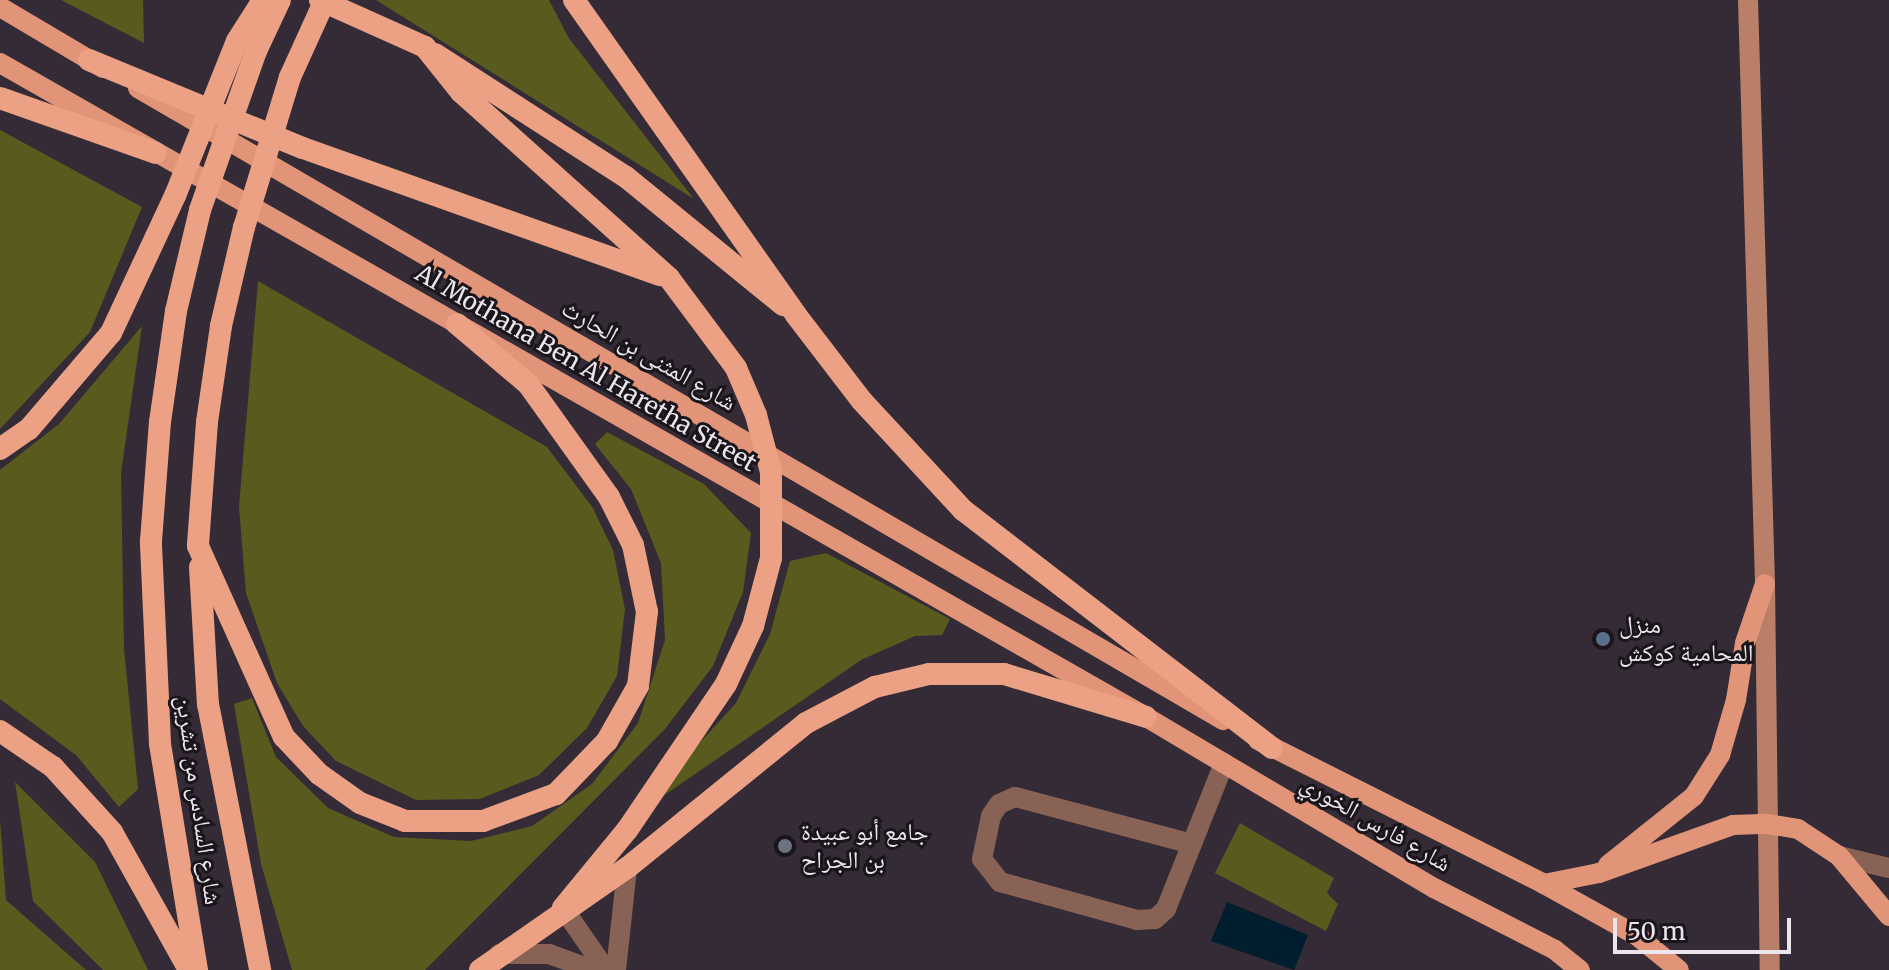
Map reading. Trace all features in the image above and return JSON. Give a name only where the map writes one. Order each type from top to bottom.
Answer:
[{"type":"highway","points":[[0,449],[29,429],[111,333],[175,196],[237,41],[263,0]]},
{"type":"highway","name":"شارع السادس من تشرين","points":[[197,970],[160,743],[151,541],[160,422],[176,311],[200,210],[256,51],[280,0]]},
{"type":"highway","points":[[322,0],[425,47],[626,177],[796,315]]},
{"type":"highway","name":"شارع السادس من تشرين","points":[[260,970],[208,704],[198,546],[207,422],[224,312],[290,77],[322,0]]},
{"type":"highway","points":[[574,0],[796,315],[862,401],[963,510],[1272,748]]},
{"type":"highway","points":[[425,47],[461,92],[669,278],[736,368],[756,415],[771,472],[771,558],[753,626],[726,684],[627,830],[563,908]]},
{"type":"highway","points":[[89,60],[303,148],[669,278]]},
{"type":"highway","points":[[0,98],[156,153]]},
{"type":"highway","points":[[198,546],[284,737],[319,774],[360,803],[405,821],[483,821],[556,794],[607,741],[638,686],[647,612],[633,545],[609,497],[555,416],[528,384],[457,324]]},
{"type":"highway","points":[[480,970],[563,908],[627,868],[806,723],[841,701],[905,678],[965,671],[1004,674],[1146,717]]},
{"type":"highway","points":[[0,731],[53,767],[112,832],[189,970]]},
{"type":"main road","points":[[1748,0],[1764,521],[1770,970]]},
{"type":"main road","name":"شارع المثنى بن الحارث","points":[[0,7],[1272,748]]},
{"type":"main road","name":"Al Mothana Ben Al Haretha Street","points":[[0,63],[1146,717]]},
{"type":"main road","points":[[1599,873],[1653,824],[1694,796],[1720,755],[1736,700],[1745,643],[1765,584]]},
{"type":"main road","name":"شارع فارس الخوري","points":[[1146,717],[1434,888],[1555,950],[1580,970]]},
{"type":"main road","name":"شارع فارس الخوري","points":[[1272,748],[1544,884],[1636,935],[1679,970]]},
{"type":"main road","points":[[1544,884],[1599,873],[1733,825],[1767,824],[1798,829],[1839,856],[1889,916]]},
{"type":"street","points":[[1192,844],[1015,797],[999,804],[991,816],[982,859],[1000,882],[1146,922],[1166,909],[1192,844],[1224,763]]},
{"type":"street","points":[[1839,856],[1889,868]]},
{"type":"street","points":[[616,970],[627,868]]},
{"type":"street","points":[[563,908],[606,970]]},
{"type":"street","points":[[499,954],[549,954],[593,970]]},
{"type":"shaded area","points":[[61,0],[143,0],[144,43]]},
{"type":"shaded area","points":[[376,0],[549,0],[568,37],[694,199]]},
{"type":"shaded area","points":[[0,130],[142,207],[90,332],[0,429]]},
{"type":"shaded area","points":[[258,281],[547,447],[593,508],[613,550],[625,609],[617,676],[587,728],[539,775],[480,799],[416,800],[336,761],[303,726],[277,683],[246,593],[239,507]]},
{"type":"shaded area","points":[[142,326],[121,473],[124,649],[138,789],[119,807],[76,755],[0,699],[0,470],[59,424]]},
{"type":"shaded area","points":[[607,432],[704,484],[751,533],[743,592],[713,666],[665,729],[425,970],[292,970],[261,864],[234,704],[252,698],[276,757],[328,808],[394,837],[471,841],[532,826],[592,784],[638,723],[665,640],[661,563],[631,489],[595,444]]},
{"type":"shaded area","points":[[826,553],[950,619],[942,635],[915,636],[861,660],[631,818],[736,703],[770,634],[790,561]]},
{"type":"shaded area","points":[[15,782],[95,862],[148,970],[103,970],[33,901]]},
{"type":"shaded area","points":[[0,820],[6,900],[86,970],[0,970]]},
{"type":"shaded area","points":[[1240,823],[1334,878],[1327,893],[1338,904],[1326,931],[1215,873]]},
{"type":"water","points":[[1227,902],[1308,935],[1294,970],[1211,941]]},
{"type":"place","name":"منزل المحامية كوكش","points":[[1603,639]]},
{"type":"place","name":"جامع أبو عبيدة بن الجراح","points":[[785,846]]}]
